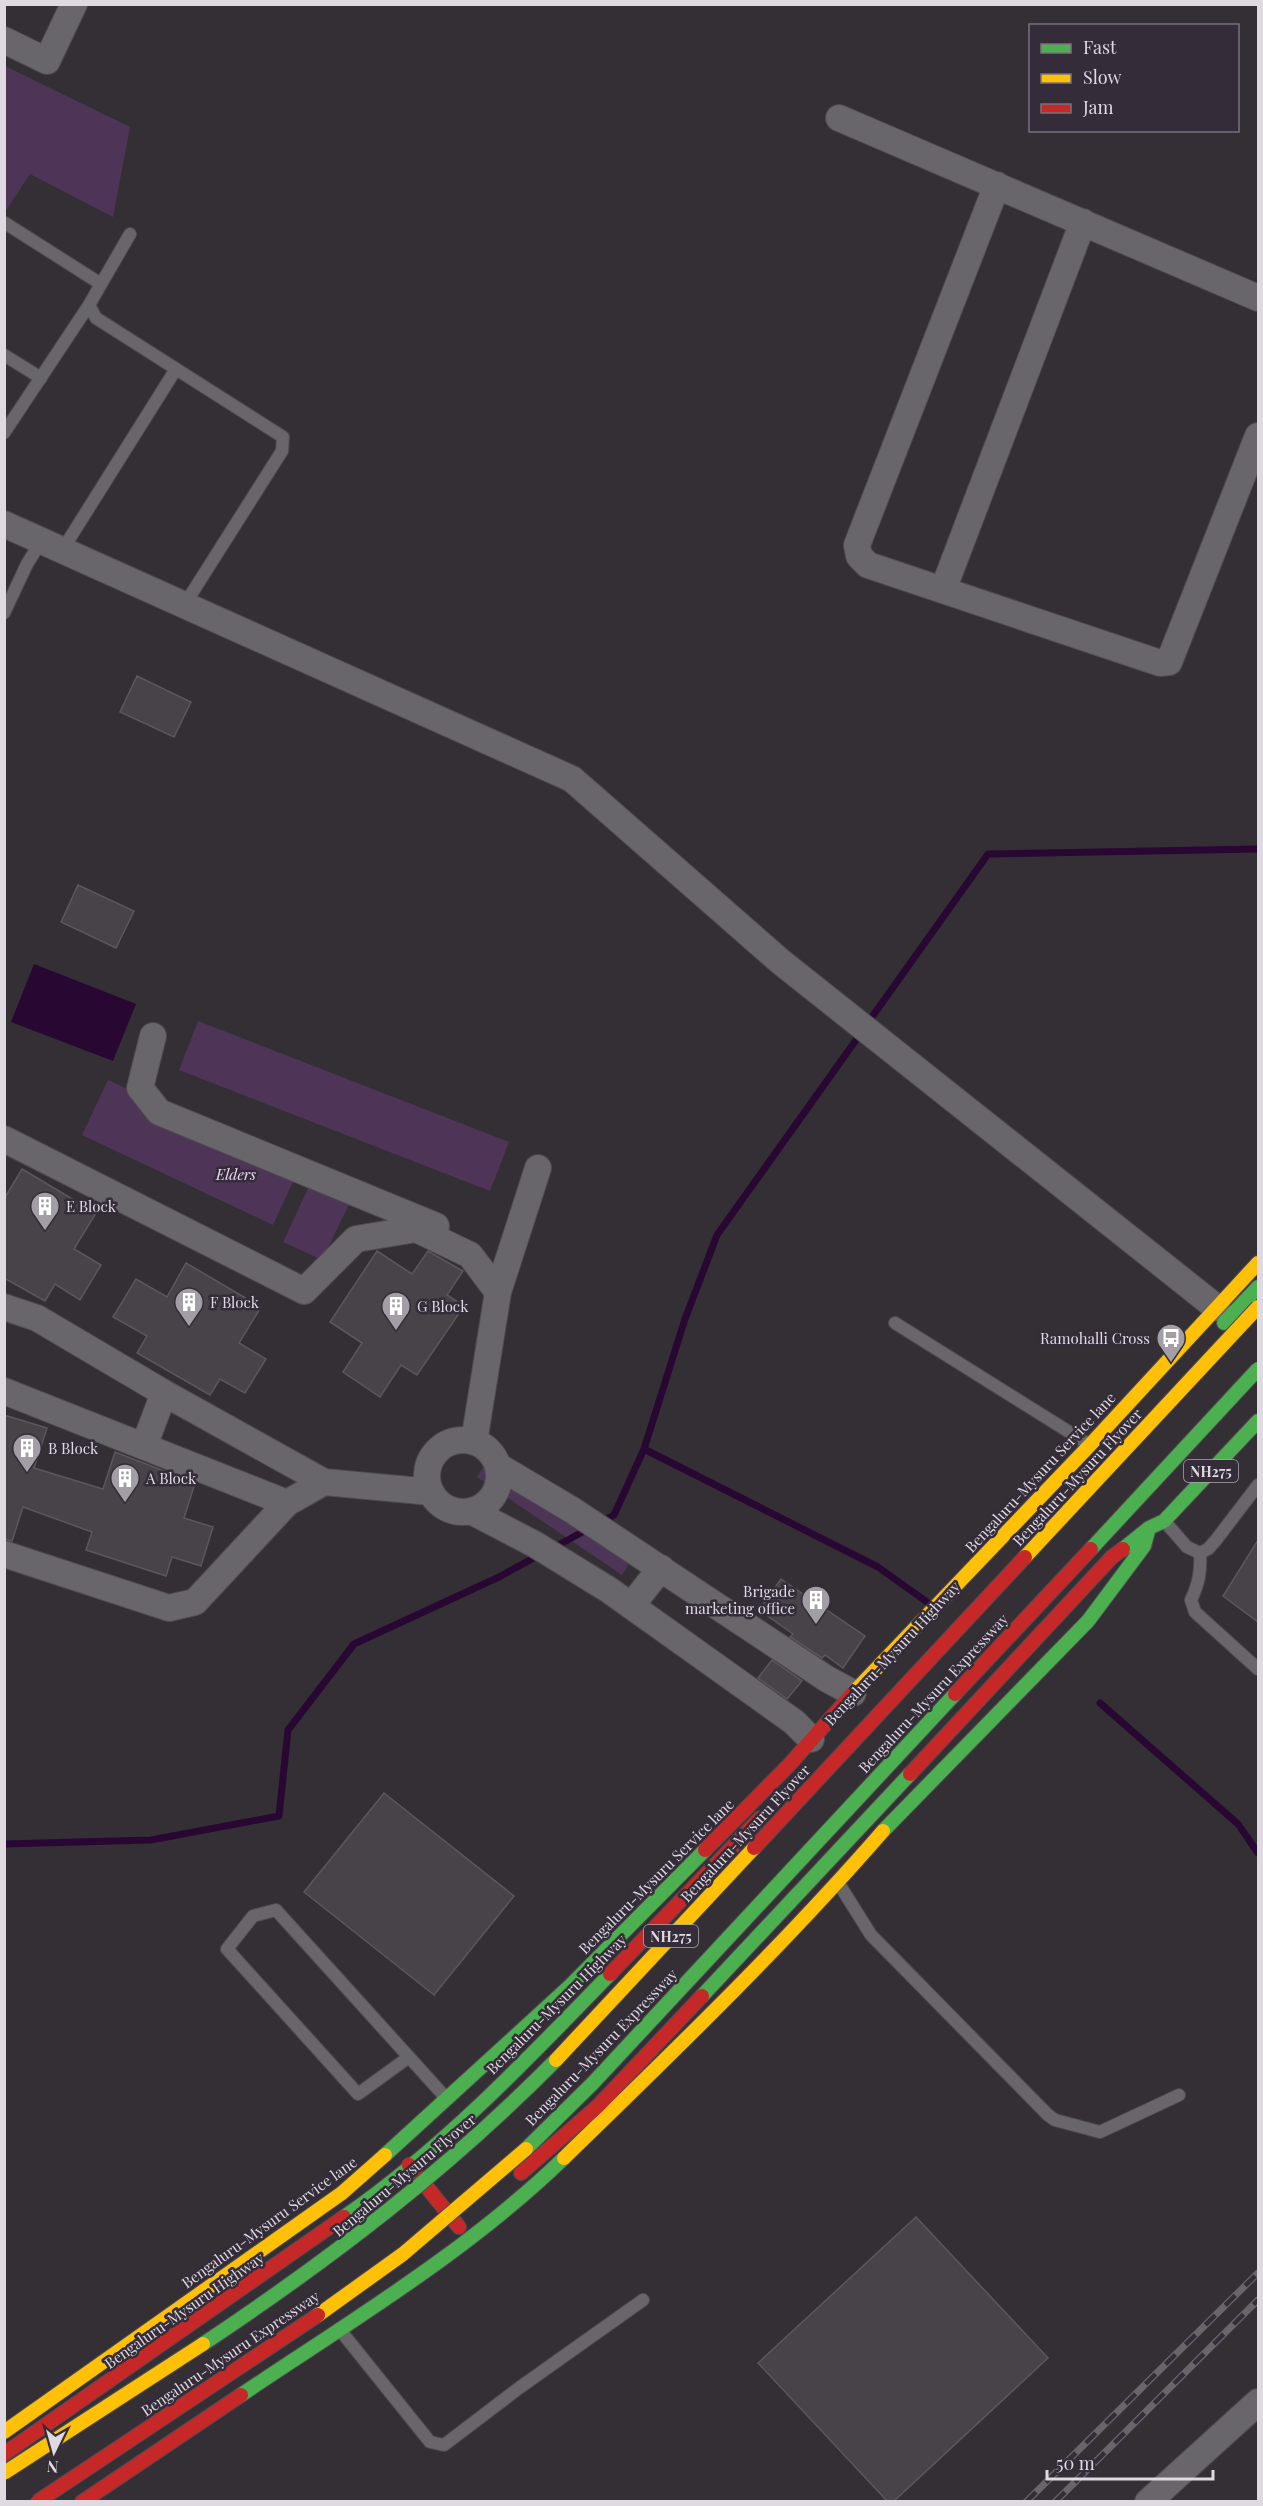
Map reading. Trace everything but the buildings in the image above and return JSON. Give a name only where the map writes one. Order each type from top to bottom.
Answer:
[{"type":"main road","name":"Bengaluru-Mysuru Service lane","points":[[4,2432],[342,2193],[448,2100],[570,1986],[790,1764],[853,1693],[1090,1445],[1258,1263]]},
{"type":"main road","points":[[1142,1410],[1258,1287]]},
{"type":"main road","name":"Bengaluru-Mysuru Flyover","points":[[4,2473],[317,2266],[377,2221],[479,2135],[562,2054],[1258,1307]]},
{"type":"main road","name":"Bengaluru-Mysuru Expressway","points":[[37,2502],[341,2300],[403,2253],[508,2166],[593,2083],[1258,1369]]},
{"type":"main road","name":"NH275","points":[[511,2182],[598,2106],[750,1947],[1112,1557],[1149,1528],[1164,1521],[1258,1421]]},
{"type":"main road","points":[[82,2502],[446,2257],[536,2185],[700,2026],[838,1883],[889,1825],[1088,1621],[1144,1546],[1149,1528]]},
{"type":"main road","name":"Bengaluru-Mysuru Highway","points":[[4,2454],[369,2200],[462,2121],[567,2018],[767,1811]]},
{"type":"main road","points":[[750,1947],[765,1958]]},
{"type":"main road","points":[[409,2165],[459,2227]]},
{"type":"main road","name":"Bengaluru-Mysuru Expressway","points":[[61,2502],[406,2271],[433,2249]]},
{"type":"street","points":[[4,40],[46,61],[74,4]]},
{"type":"street","points":[[839,118],[1258,298]]},
{"type":"street","points":[[997,185],[857,545],[859,556],[868,565],[1160,663],[1168,662],[1258,436]]},
{"type":"street","points":[[943,590],[1083,222]]},
{"type":"street","points":[[4,524],[572,779],[798,975],[1217,1308]]},
{"type":"street","points":[[153,1036],[140,1088],[159,1112],[470,1241],[470,1255]]},
{"type":"street","points":[[4,1139],[304,1291],[356,1239],[416,1229],[470,1255],[498,1292]]},
{"type":"street","points":[[474,1442],[498,1292],[538,1168]]},
{"type":"street","points":[[4,1307],[37,1318],[164,1393],[324,1482],[430,1492]]},
{"type":"street","points":[[4,1391],[287,1503]]},
{"type":"street","points":[[144,1446],[164,1393]]},
{"type":"street","points":[[498,1466],[497,1489],[482,1506],[471,1511],[459,1512],[448,1508],[438,1502],[430,1492],[427,1480],[428,1468],[432,1457],[441,1448],[451,1442],[463,1440],[485,1447],[498,1466],[572,1509],[827,1679],[853,1693]]},
{"type":"street","points":[[4,1554],[169,1608],[195,1602],[287,1503],[324,1482]]},
{"type":"street","points":[[471,1511],[536,1545],[609,1590],[794,1722],[811,1739]]},
{"type":"street","points":[[632,1606],[661,1568]]},
{"type":"street","points":[[1148,2502],[1258,2402]]},
{"type":"lane","points":[[5,223],[100,284]]},
{"type":"lane","points":[[4,433],[88,305],[130,234]]},
{"type":"lane","points":[[88,305],[96,318],[283,437],[282,451],[184,604]]},
{"type":"lane","points":[[4,356],[41,378]]},
{"type":"lane","points":[[4,613],[27,564],[53,545],[176,369]]},
{"type":"lane","points":[[895,1323],[1057,1422],[1090,1445]]},
{"type":"lane","points":[[1200,1553],[1208,1549],[1216,1540],[1258,1485]]},
{"type":"lane","points":[[1164,1521],[1187,1547],[1200,1553]]},
{"type":"lane","points":[[1200,1553],[1200,1577],[1191,1600],[1195,1612],[1258,1669]]},
{"type":"lane","points":[[838,1883],[871,1935],[1052,2118],[1100,2132],[1179,2095]]},
{"type":"lane","points":[[409,2057],[358,2094],[226,1949],[254,1916],[276,1910],[448,2100]]},
{"type":"lane","points":[[340,2330],[430,2442],[444,2445],[519,2388],[643,2300]]},
{"type":"green space","points":[[5,66],[130,127],[113,217],[30,174],[5,212]]},
{"type":"green space","points":[[198,1021],[509,1142],[490,1191],[179,1070]]},
{"type":"green space","name":"Elders","points":[[108,1080],[299,1169],[273,1225],[82,1135]]},
{"type":"green space","points":[[310,1184],[350,1202],[322,1260],[283,1242]]},
{"type":"green space","points":[[486,1463],[631,1561],[622,1575],[477,1477]]},
{"type":"shaded area","points":[[34,964],[136,1004],[113,1061],[11,1022]]},
{"type":"waterway","points":[[867,1024],[988,854],[1258,849]]},
{"type":"waterway","points":[[601,1522],[614,1515],[644,1449],[685,1319],[717,1235],[861,1033]]},
{"type":"waterway","points":[[644,1449],[878,1567],[927,1602]]},
{"type":"waterway","points":[[553,1548],[588,1529]]},
{"type":"waterway","points":[[4,1844],[151,1840],[279,1816],[288,1730],[354,1644],[499,1577],[541,1554]]},
{"type":"waterway","points":[[1100,1703],[1238,1824],[1258,1853]]},
{"type":"railway","points":[[1026,2502],[1258,2273]]},
{"type":"railway","points":[[1055,2502],[1258,2300]]},
{"type":"traffic: fast","points":[[1224,1323],[1258,1287]]},
{"type":"traffic: fast","points":[[1091,1549],[1258,1369]]},
{"type":"traffic: fast","points":[[1123,1549],[1149,1528],[1164,1521],[1258,1421]]},
{"type":"traffic: fast","points":[[883,1831],[1088,1621],[1144,1546],[1149,1528]]},
{"type":"traffic: fast","points":[[526,2149],[593,2083],[955,1694]]},
{"type":"traffic: fast","points":[[702,1996],[910,1774]]},
{"type":"traffic: fast","points":[[385,2155],[570,1986],[705,1850]]},
{"type":"traffic: fast","points":[[344,2217],[380,2191],[483,2102],[610,1974]]},
{"type":"traffic: fast","points":[[203,2344],[297,2279],[387,2211],[473,2139],[556,2060]]},
{"type":"traffic: fast","points":[[241,2395],[408,2284],[449,2254],[527,2192],[564,2158]]},
{"type":"traffic: slow","points":[[854,1692],[1090,1445],[1258,1263]]},
{"type":"traffic: slow","points":[[1025,1557],[1258,1307]]},
{"type":"traffic: slow","points":[[564,2158],[767,1957],[883,1831]]},
{"type":"traffic: slow","points":[[556,2060],[754,1848]]},
{"type":"traffic: slow","points":[[318,2315],[403,2254],[526,2149]]},
{"type":"traffic: slow","points":[[4,2432],[342,2193],[385,2155]]},
{"type":"traffic: slow","points":[[4,2473],[203,2344]]},
{"type":"traffic: jam","points":[[955,1694],[1091,1549]]},
{"type":"traffic: jam","points":[[910,1774],[1112,1557],[1123,1549]]},
{"type":"traffic: jam","points":[[754,1848],[1025,1557]]},
{"type":"traffic: jam","points":[[705,1850],[790,1764],[854,1692]]},
{"type":"traffic: jam","points":[[610,1974],[760,1818]]},
{"type":"traffic: jam","points":[[521,2173],[598,2106],[702,1996]]},
{"type":"traffic: jam","points":[[409,2165],[459,2227]]},
{"type":"traffic: jam","points":[[4,2454],[344,2217]]},
{"type":"traffic: jam","points":[[37,2502],[318,2315]]},
{"type":"traffic: jam","points":[[82,2502],[241,2395]]},
{"type":"place","name":"E Block","points":[[45,1232]]},
{"type":"place","name":"F Block","points":[[189,1328]]},
{"type":"place","name":"G Block","points":[[396,1332]]},
{"type":"place","name":"Ramohalli Cross","points":[[1171,1364]]},
{"type":"place","name":"B Block","points":[[27,1474]]},
{"type":"place","name":"A Block","points":[[125,1504]]},
{"type":"place","name":"Brigade marketing office","points":[[816,1626]]}]
